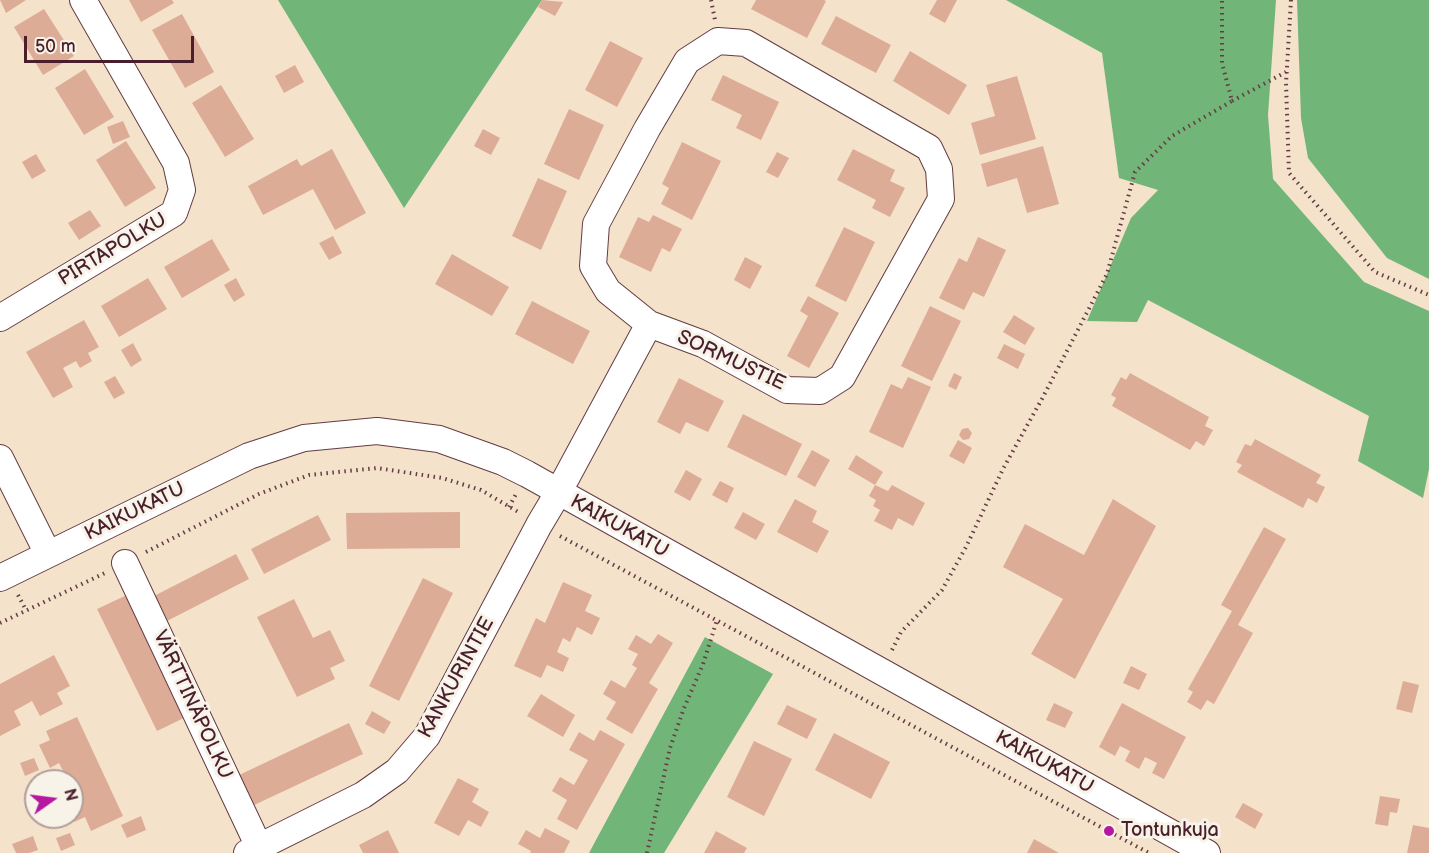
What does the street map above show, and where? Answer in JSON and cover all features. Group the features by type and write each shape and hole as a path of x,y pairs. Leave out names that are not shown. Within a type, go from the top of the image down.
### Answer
{"street":[{"name":"PIRTAPOLKU","path":"0,318 174,213 182,190 176,163 83,0"},
{"name":"SORMUSTIE","path":"718,41 746,43 929,148 939,169 941,199 842,377 820,391 787,390 703,344 649,324 608,291 593,266 596,224 687,61 718,41"},
{"name":"KANKURINTIE","path":"253,850 363,795 397,771 427,736 649,324"},
{"name":"KAIKUKATU","path":"0,578 249,456 304,438 377,431 439,439 503,462 1207,853"},
{"path":"0,458 48,554"},
{"name":"VÄRTTINÄPOLKU","path":"125,563 253,850"}],"path":[{"path":"1222,0 1222,63 1232,101"},
{"path":"1291,0 1287,72 1289,173 1375,272 1429,295"},
{"path":"881,672 901,632 942,590 1107,274 1135,172 1172,136 1287,72"},
{"path":"0,623 125,563 259,494 309,475 377,468 442,478 481,490 539,525 1149,853"},
{"path":"647,853 670,748 703,664 717,620"}],"green space":[{"path":"278,0 542,0 404,208"},
{"path":"1006,0 1276,0 1268,115 1273,179 1364,282 1429,311 1429,469 1423,498 1358,461 1369,416 1148,300 1137,322 1087,321 1131,218 1158,190 1119,178 1102,53"},
{"path":"1297,0 1429,0 1429,279 1387,258 1308,158 1301,118"},
{"path":"705,637 773,674 664,853 589,853"}],"building":[{"path":"0,0 26,0 6,13"},
{"path":"129,0 172,0 174,3 141,22"},
{"path":"542,0 563,2 555,16 538,7"},
{"path":"756,0 826,1 807,38 751,9"},
{"path":"937,0 957,0 945,23 929,14"},
{"path":"44,9 74,56 43,75 14,27"},
{"path":"182,14 214,72 185,88 152,30"},
{"path":"836,16 891,45 876,73 821,44"},
{"path":"610,41 643,58 617,107 585,90"},
{"path":"910,51 967,85 949,115 893,81"},
{"path":"295,65 304,82 284,93 275,76"},
{"path":"85,69 114,117 84,135 55,88"},
{"path":"723,75 779,102 761,140 736,128 742,115 711,100"},
{"path":"1017,76 1036,139 980,155 971,123 995,116 986,85"},
{"path":"221,85 254,139 225,157 192,103"},
{"path":"569,109 604,125 579,180 544,164"},
{"path":"123,121 130,137 113,144 107,127"},
{"path":"483,129 500,138 491,155 474,146"},
{"path":"126,141 156,188 125,207 96,160"},
{"path":"682,142 721,161 692,220 661,204 669,188 662,184"},
{"path":"1043,146 1059,204 1027,213 1017,178 987,187 981,164"},
{"path":"332,149 366,213 335,230 313,189 263,215 248,186 297,159 301,166"},
{"path":"853,149 895,170 890,181 905,188 890,217 872,208 876,200 837,180"},
{"path":"777,152 789,158 778,178 766,172"},
{"path":"36,154 46,171 32,179 22,162"},
{"path":"538,178 567,191 541,250 512,236"},
{"path":"90,210 101,226 79,240 68,223"},
{"path":"653,215 682,229 670,252 662,248 651,272 619,257 638,217 649,222"},
{"path":"844,227 875,242 846,302 815,286"},
{"path":"333,236 342,253 329,260 319,243"},
{"path":"978,237 1006,250 984,297 973,292 964,310 939,298 959,258 967,262"},
{"path":"212,239 230,270 182,298 164,267"},
{"path":"452,254 509,287 492,316 435,284"},
{"path":"745,257 762,266 750,289 734,280"},
{"path":"148,278 167,309 119,337 101,306"},
{"path":"236,278 245,295 234,302 224,285"},
{"path":"808,296 839,313 809,368 787,356 808,316 800,311"},
{"path":"532,301 590,331 573,364 515,334"},
{"path":"930,306 961,321 932,381 901,366"},
{"path":"1014,315 1035,328 1025,345 1003,332"},
{"path":"84,320 99,347 88,353 92,361 80,368 76,361 63,368 73,387 53,398 26,352"},
{"path":"133,343 142,360 131,367 121,350"},
{"path":"1004,344 1025,354 1018,369 997,358"},
{"path":"954,373 962,377 956,390 948,386"},
{"path":"1130,373 1209,417 1205,426 1213,430 1204,446 1196,441 1190,450 1112,406 1116,398 1111,395 1121,377 1126,380"},
{"path":"115,376 125,393 114,399 104,382"},
{"path":"908,377 931,387 903,448 869,432 891,384 902,389"},
{"path":"679,378 724,401 708,432 686,422 680,434 657,422"},
{"path":"743,414 802,444 786,476 727,447"},
{"path":"968,428 972,433 969,439 963,440 959,435 962,429"},
{"path":"1255,439 1321,475 1316,483 1325,487 1317,503 1308,498 1303,508 1237,472 1242,465 1236,462 1245,444 1251,446"},
{"path":"958,440 972,448 964,464 949,456"},
{"path":"812,450 830,460 815,487 797,477"},
{"path":"856,455 883,472 875,485 848,469"},
{"path":"686,470 702,479 690,501 674,492"},
{"path":"720,481 734,488 727,503 712,495"},
{"path":"875,485 888,491 892,485 925,503 913,526 898,518 892,530 874,521 880,510 873,506 876,500 869,496"},
{"path":"795,499 817,511 812,522 829,531 817,553 777,532"},
{"path":"1113,499 1156,526 1075,679 1031,654 1063,599 1003,567 1025,524 1084,555"},
{"path":"460,512 460,548 347,549 346,513"},
{"path":"743,512 765,524 756,540 734,528"},
{"path":"318,515 331,540 264,574 251,549"},
{"path":"1264,527 1286,539 1238,625 1253,633 1214,704 1207,700 1201,710 1187,702 1193,692 1188,689 1232,611 1221,605"},
{"path":"236,554 249,579 167,621 154,596"},
{"path":"423,578 453,593 399,701 369,686"},
{"path":"563,582 592,595 585,611 600,618 592,635 577,627 570,642 563,638 557,652 569,658 563,672 547,665 541,678 514,666 536,618 545,623"},
{"path":"129,594 188,716 157,731 97,609"},
{"path":"294,599 313,638 330,630 345,661 330,668 335,679 297,697 257,617"},
{"path":"658,634 673,643 649,683 658,689 632,734 606,719 616,702 603,694 611,680 625,688 637,668 632,665 638,654 628,649 636,635 651,644"},
{"path":"54,655 70,686 57,693 63,704 40,716 32,701 14,711 21,725 0,736 0,684"},
{"path":"1131,666 1147,674 1139,690 1123,683"},
{"path":"1403,681 1419,685 1412,713 1396,709"},
{"path":"541,694 575,715 563,737 527,716"},
{"path":"1054,703 1073,712 1065,728 1046,720"},
{"path":"1122,703 1186,737 1164,779 1152,773 1157,763 1145,757 1139,769 1125,761 1130,751 1120,746 1115,756 1099,747"},
{"path":"787,705 817,719 807,739 777,724"},
{"path":"372,711 391,722 384,734 365,724"},
{"path":"77,717 123,816 91,831 84,817 84,769 62,769 59,763 50,768 39,745 50,740 46,731"},
{"path":"349,723 363,754 252,806 237,776"},
{"path":"600,730 625,744 577,830 557,819 567,800 552,791 560,777 574,785 588,760 569,750 579,732 594,741"},
{"path":"834,733 890,762 871,799 815,770"},
{"path":"754,741 792,759 764,816 727,797"},
{"path":"34,758 39,769 24,769 24,773 20,763"},
{"path":"458,778 479,789 472,802 489,812 481,827 468,820 459,836 434,823"},
{"path":"1380,796 1400,799 1397,813 1390,812 1388,826 1375,824"},
{"path":"1243,803 1263,814 1255,829 1235,817"},
{"path":"141,816 146,830 127,838 121,825"},
{"path":"1413,825 1429,828 1429,853 1407,853"},
{"path":"545,828 570,841 564,853 530,853 531,851 518,844 526,830 540,838"},
{"path":"388,830 399,853 363,853 359,845"},
{"path":"716,831 747,848 744,853 704,853"},
{"path":"70,833 75,845 61,851 56,838"},
{"path":"33,836 38,850 16,853 12,844"},
{"path":"1034,839 1059,853 1027,853"}],"place":[{"name":"Tontunkuja","path":"1109,831"}]}
